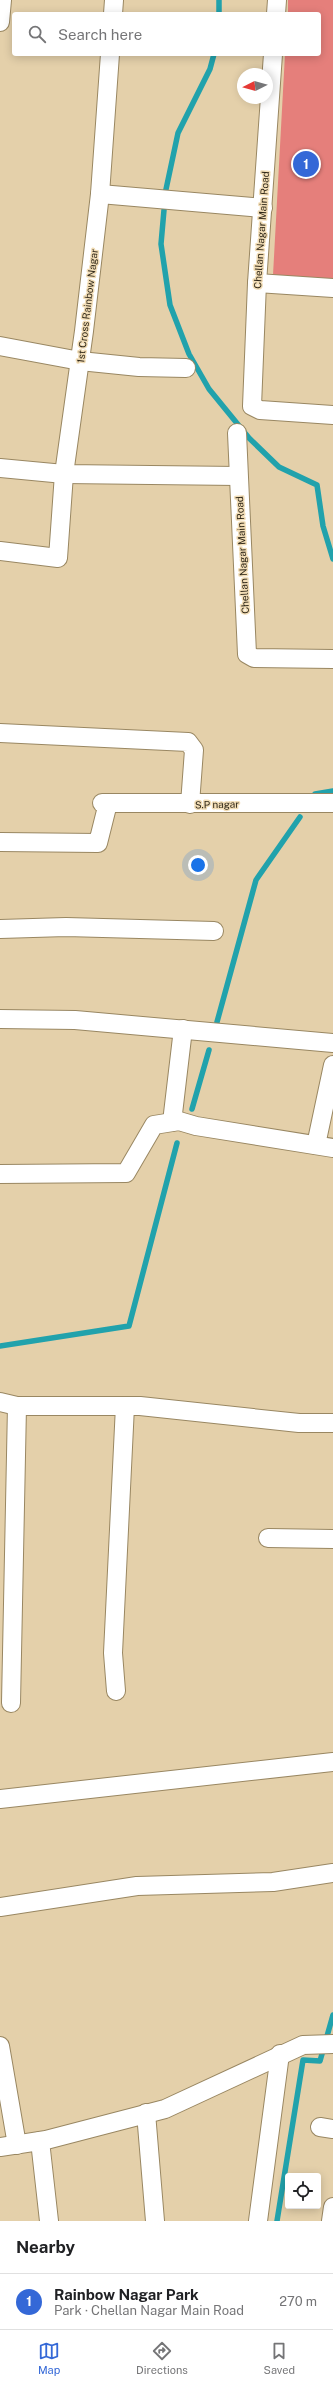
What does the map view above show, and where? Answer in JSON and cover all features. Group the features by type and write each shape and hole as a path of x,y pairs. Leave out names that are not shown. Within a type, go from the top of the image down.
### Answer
{"street":[{"path":"0,22 2,0"},
{"path":"113,12 114,0"},
{"path":"276,12 277,0"},
{"name":"1st Cross Rainbow Nagar","path":"0,551 58,558 64,474 80,361 100,194 110,56"},
{"name":"Chellan Nagar Main Road","path":"273,56 257,283 252,406 260,410 333,415"},
{"path":"100,194 263,208"},
{"path":"257,283 333,288"},
{"path":"0,346 80,361 139,367 186,368"},
{"name":"Chellan Nagar Main Road","path":"237,433 247,654 254,658 333,659"},
{"path":"0,468 64,474 238,476"},
{"path":"0,733 188,742 194,750 190,804"},
{"name":"S.P nagar","path":"0,842 98,843 105,803 333,803"},
{"path":"0,929 66,927 214,931"},
{"path":"0,1019 75,1020 333,1043"},
{"path":"172,1122 183,1029"},
{"path":"0,1174 126,1173 154,1125 172,1122 325,1147 333,1065"},
{"path":"11,1703 9,1404 125,1406 299,1423 333,1423"},
{"path":"116,1691 113,1653 125,1406"},
{"path":"268,1538 333,1539"},
{"path":"0,1799 333,1762"},
{"path":"0,1907 137,1886 273,1882 333,1873"},
{"path":"0,2046 9,2146 40,2141 165,2108 280,2054 303,2045 333,2044"},
{"path":"258,2221 280,2054"},
{"path":"146,2113 155,2221"},
{"path":"40,2141 49,2221"},
{"path":"331,2221 333,2207"}],"shaded area":[{"path":"288,0 333,0 333,279 273,275 285,56 321,56 321,12 288,12"}],"waterway":[{"path":"219,0 219,12"},
{"path":"165,194 178,133 210,69 213,56"},
{"path":"164,210 161,244 170,305 189,354 209,389 249,438 279,467 317,485 323,526 333,559"},
{"path":"315,794 333,791"},
{"path":"217,1022 256,880 300,817"},
{"path":"192,1109 209,1050"},
{"path":"0,1346 129,1326 177,1143"},
{"path":"277,2221 303,2060 320,2061 333,2015"}],"place":[{"name":"Rainbow Nagar Park","path":"306,164"}]}
